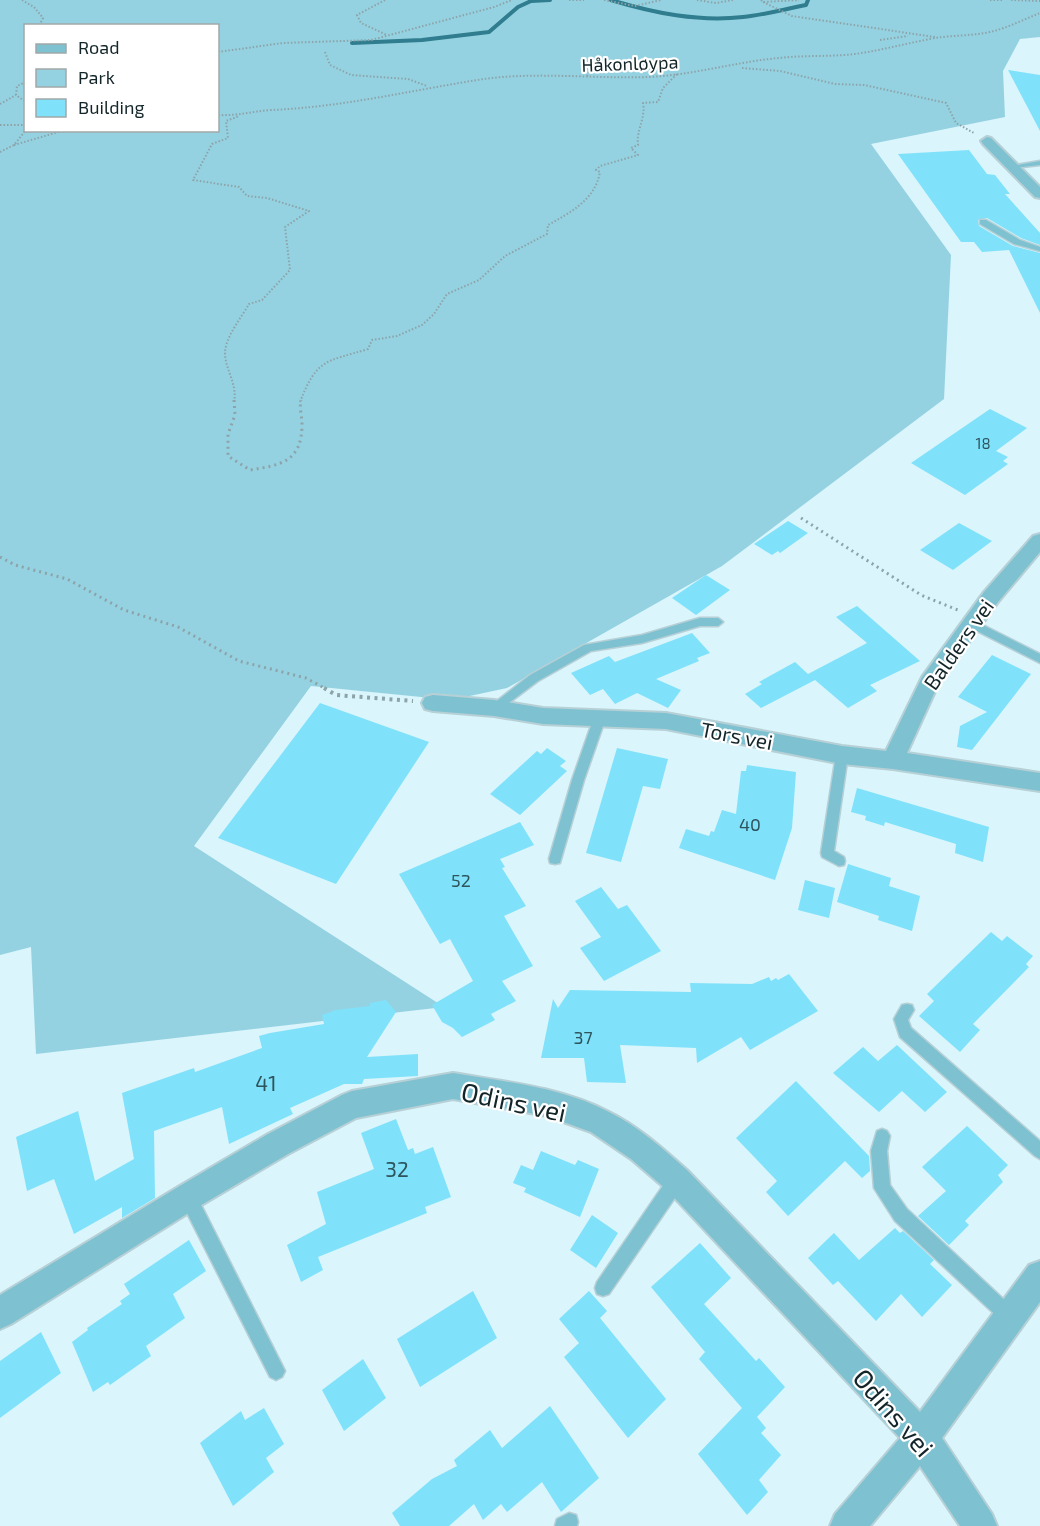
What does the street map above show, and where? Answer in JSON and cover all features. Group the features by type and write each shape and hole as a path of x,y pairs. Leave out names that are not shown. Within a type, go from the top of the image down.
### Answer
{"street":[{"path":"987,141 1040,194"},
{"name":"Balders vei","path":"893,760 929,682 973,621 1040,540"},
{"name":"Tors vei","path":"433,703 494,708 543,716 599,720 634,718 666,720 842,755 893,760 1040,782"},
{"name":"Odins vei","path":"0,1313 188,1197 278,1144 352,1105 453,1086 546,1102 600,1122 641,1149 677,1180 922,1438 980,1526"},
{"path":"847,1526 922,1438 1040,1276"}],"lane":[{"path":"1014,166 1040,163"},
{"path":"983,222 1017,242 1040,249"},
{"path":"973,621 1040,659"},
{"path":"494,708 534,678 588,648 642,639 700,622 718,622"},
{"path":"555,858 599,720"},
{"path":"839,861 827,854 842,755"},
{"path":"907,1010 902,1019 905,1032 1040,1152"},
{"path":"882,1136 879,1152 882,1188 901,1215 1009,1316"},
{"path":"603,1288 677,1180"},
{"path":"188,1197 276,1371"}],"path":[{"path":"22,0 34,7 43,18 40,24"},
{"path":"386,0 357,15 361,23 387,35"},
{"path":"219,52 292,42 354,42 494,7 512,0"},
{"path":"569,0 584,0"},
{"path":"604,0 634,6 661,0"},
{"path":"697,0 716,3 733,0"},
{"path":"762,1 800,0"},
{"path":"990,0 1003,0"},
{"path":"1011,0 1040,1"},
{"path":"762,1 792,16 911,35 945,37"},
{"name":"Håkonløypa","path":"219,115 239,116 271,110 287,111 360,102 428,87 526,76 648,77 735,68 777,58 853,54 945,37 994,31 1040,13"},
{"path":"880,40 911,35"},
{"path":"325,52 330,65 351,75 408,80 428,87"},
{"path":"586,77 598,56"},
{"path":"735,68 780,71 835,84 864,85 946,103 956,123 987,141"},
{"path":"239,116 226,121 228,138 212,144 193,180 239,187 247,196 267,198 309,211 285,227 290,270 262,300 249,304 229,338 225,352 237,392 233,406 235,415 228,434 228,456 250,470 272,468 290,459 300,449 302,416 299,405 308,388 309,377 325,362 368,349 372,340 384,339 424,324 436,312 438,303 449,292 478,281 497,261 522,245 536,241 547,234 548,225 582,204 600,182 600,172 596,170 600,166 638,155 631,148 638,145 637,139 646,113 643,103 658,102 663,88 676,74"},
{"path":"16,95 17,86 24,83"},
{"path":"16,95 24,101"},
{"path":"0,104 16,95"},
{"path":"0,125 24,125"},
{"path":"14,145 24,132"},
{"path":"0,153 14,145 58,132"},
{"path":"801,518 921,595 942,602 973,621"},
{"path":"0,557 15,565 67,579 124,610 178,627 238,661 306,678 336,695 433,703"}],"green space":[{"path":"0,0 1040,0 1040,37 1020,39 1003,71 1005,117 871,144 951,255 944,399 722,566 507,688 451,700 311,686 194,846 444,1007 36,1054 31,947 0,955"}],"building":[{"path":"1008,70 1040,75 1040,131"},
{"path":"969,150 987,174 995,175 1010,194 1005,194 1040,233 1040,245 1021,238 987,218 978,220 979,226 1013,246 1040,253 1040,313 1009,250 982,252 974,242 961,242 898,154"},
{"path":"990,409 1027,428 996,451 1008,457 1003,461 1008,464 965,495 911,463"},
{"path":"788,521 808,533 780,553 778,551 772,555 754,544"},
{"path":"959,523 992,541 953,570 920,550"},
{"path":"706,575 730,590 696,615 672,598"},
{"path":"857,606 920,661 870,685 877,691 848,708 815,680 761,708 745,694 762,684 759,682 795,662 808,674 867,643 836,617"},
{"path":"692,633 710,653 697,658 699,661 656,679 681,690 668,708 637,693 615,704 603,689 590,695 571,673 609,656 615,662"},
{"path":"992,655 1031,674 972,750 957,747 960,726 987,712 958,697"},
{"path":"320,703 429,742 336,884 218,838"},
{"path":"547,748 566,761 560,766 567,771 520,815 490,794 537,751 541,754"},
{"path":"617,748 668,759 660,789 643,786 621,862 586,853"},
{"path":"747,765 796,772 792,828 775,880 679,848 686,829 709,836 711,831 714,832 722,810 736,814 741,771 746,771"},
{"path":"857,788 989,827 983,862 955,853 956,844 885,822 884,826 865,820 866,816 851,812"},
{"path":"520,822 534,845 500,859 505,867 502,868 526,906 504,916 533,966 502,981 516,1001 491,1014 495,1020 462,1037 442,1022 432,1005 473,981 450,939 440,944 399,874"},
{"path":"848,864 891,878 889,886 920,896 912,931 878,920 879,916 837,902"},
{"path":"805,880 835,888 829,918 798,910"},
{"path":"601,887 618,909 627,905 661,951 604,981 580,948 601,937 575,901"},
{"path":"991,932 1002,941 1007,936 1033,956 1026,964 1029,967 973,1024 980,1030 960,1052 919,1016 934,1001 927,994"},
{"path":"789,974 818,1011 750,1050 741,1037 697,1063 696,1048 620,1045 626,1083 587,1082 584,1058 541,1058 553,999 558,1008 570,990 691,992 690,983 752,984 769,977 771,981 776,978 778,980"},
{"path":"386,1000 396,1012 367,1057 418,1054 418,1076 364,1079 362,1084 344,1084 290,1108 293,1114 229,1144 222,1107 154,1131 155,1198 122,1218 122,1207 74,1234 54,1179 27,1191 16,1137 78,1111 95,1181 134,1159 122,1093 194,1068 195,1072 262,1048 259,1036 324,1024 322,1015 336,1010 370,1006 370,1003"},
{"path":"897,1045 947,1092 925,1112 902,1091 879,1112 833,1073 863,1047 878,1061"},
{"path":"796,1081 869,1156 870,1171 862,1178 845,1161 788,1216 766,1192 777,1181 736,1138"},
{"path":"396,1119 408,1150 413,1148 415,1154 433,1147 451,1197 425,1207 427,1213 318,1257 323,1270 301,1282 287,1245 326,1224 317,1192 374,1169 361,1133"},
{"path":"967,1126 1008,1165 998,1175 1003,1182 965,1221 969,1225 949,1245 918,1216 946,1191 922,1167"},
{"path":"541,1151 575,1165 578,1160 599,1169 580,1217 524,1192 526,1188 513,1183 521,1165 533,1170"},
{"path":"592,1215 618,1233 596,1268 570,1250"},
{"path":"895,1228 900,1233 903,1231 934,1260 930,1264 952,1285 922,1317 901,1294 876,1321 838,1281 833,1285 808,1258 834,1233 859,1260"},
{"path":"189,1240 206,1271 173,1294 185,1318 146,1346 151,1356 110,1385 108,1382 93,1392 72,1342 88,1330 87,1328 122,1304 120,1301 130,1294 124,1284"},
{"path":"700,1243 731,1278 704,1304 756,1361 759,1358 785,1387 757,1417 766,1428 761,1433 781,1455 759,1480 768,1492 747,1515 698,1454 742,1408 699,1359 705,1352 651,1287"},
{"path":"473,1291 497,1338 420,1387 397,1339"},
{"path":"589,1291 607,1311 600,1318 666,1399 628,1438 564,1357 579,1343 559,1319"},
{"path":"41,1332 61,1373 0,1418 0,1361"},
{"path":"363,1359 386,1398 344,1431 322,1390"},
{"path":"550,1406 599,1478 561,1512 542,1482 507,1512 501,1504 483,1520 474,1504 449,1526 400,1526 392,1513 432,1479 457,1466 454,1460 490,1430 502,1448"},
{"path":"264,1408 284,1444 266,1458 274,1472 233,1506 200,1443 241,1411 245,1420"}],"waterway":[{"path":"352,43 422,40 489,32 518,7 531,1 550,0"},
{"path":"611,0 643,9 709,18 759,15 806,5 808,0"}]}
